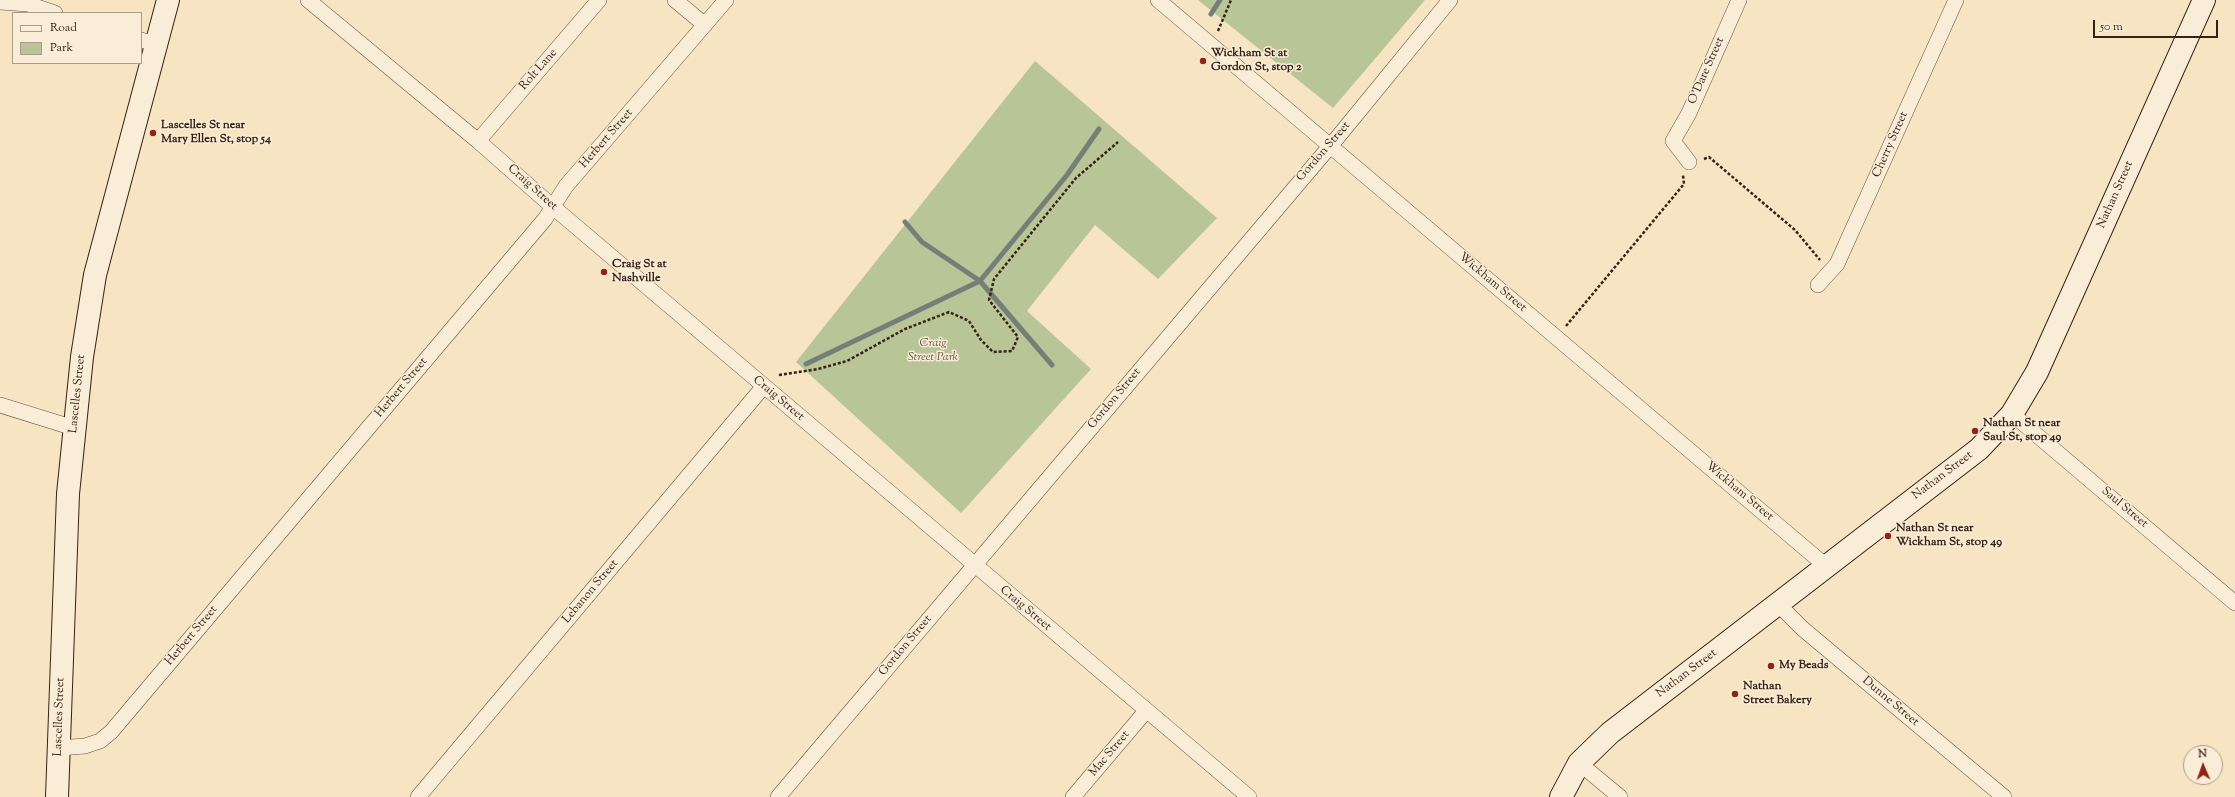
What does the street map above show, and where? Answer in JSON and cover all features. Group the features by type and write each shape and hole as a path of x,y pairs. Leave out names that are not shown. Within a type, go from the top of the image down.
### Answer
{"street":[{"name":"Lascelles Street","path":"57,797 68,494 82,357 96,275 148,42 168,0"},
{"name":"Craig Street","path":"308,0 478,141 553,207 974,566 1249,797"},
{"name":"Rolt Lane","path":"478,141 600,0"},
{"path":"675,0 705,25"},
{"name":"Herbert Street","path":"59,748 85,746 100,741 111,732 540,225 566,186 726,0"},
{"name":"Wickham Street","path":"1158,0 1826,566"},
{"name":"Gordon Street","path":"778,797 1329,146 1450,0"},
{"name":"O'Dare Street","path":"1689,162 1673,141 1688,113 1739,0"},
{"name":"Cherry Street","path":"1818,285 1837,264 1956,0"},
{"name":"Nathan Street","path":"1561,797 1580,764 1594,747 1610,733 1979,449 2012,414 2037,372 2204,0"},
{"path":"0,2 28,4 52,12"},
{"name":"Lebanon Street","path":"418,797 764,386"},
{"path":"0,405 74,428"},
{"name":"Saul Street","path":"2012,414 2235,603"},
{"name":"Dunne Street","path":"1778,604 1803,629 2004,797"},
{"name":"Mac Street","path":"1073,797 1146,711"},
{"path":"1580,764 1620,797"}],"path":[{"path":"1211,45 1231,0"},
{"path":"779,375 818,369 847,361 905,329 949,312 969,321 981,340 993,352 1012,351 1018,337 989,300 994,279 1076,178 1118,142"},
{"path":"1557,338 1684,184 1682,169 1689,162 1709,157 1795,230 1831,272"}],"green space":[{"path":"1198,0 1425,0 1333,108"},
{"name":"Craig Street Park","path":"1035,61 1217,218 1158,279 1095,225 1027,311 1091,369 961,513 796,362"}],"waterway":[{"path":"1211,14 1220,0"},
{"path":"806,364 980,281 1067,175 1099,129"},
{"path":"905,222 922,242 980,281 1052,365"}],"place":[{"name":"Wickham St at Gordon St, stop 2","path":"1203,61"},
{"name":"Lascelles St near Mary Ellen St, stop 54","path":"153,133"},
{"name":"Craig St at Nashville","path":"604,272"},
{"name":"Nathan St near Saul St, stop 49","path":"1975,431"},
{"name":"Nathan St near Wickham St, stop 49","path":"1888,536"},
{"name":"My Beads","path":"1771,666"},
{"name":"Nathan Street Bakery","path":"1735,694"}]}
